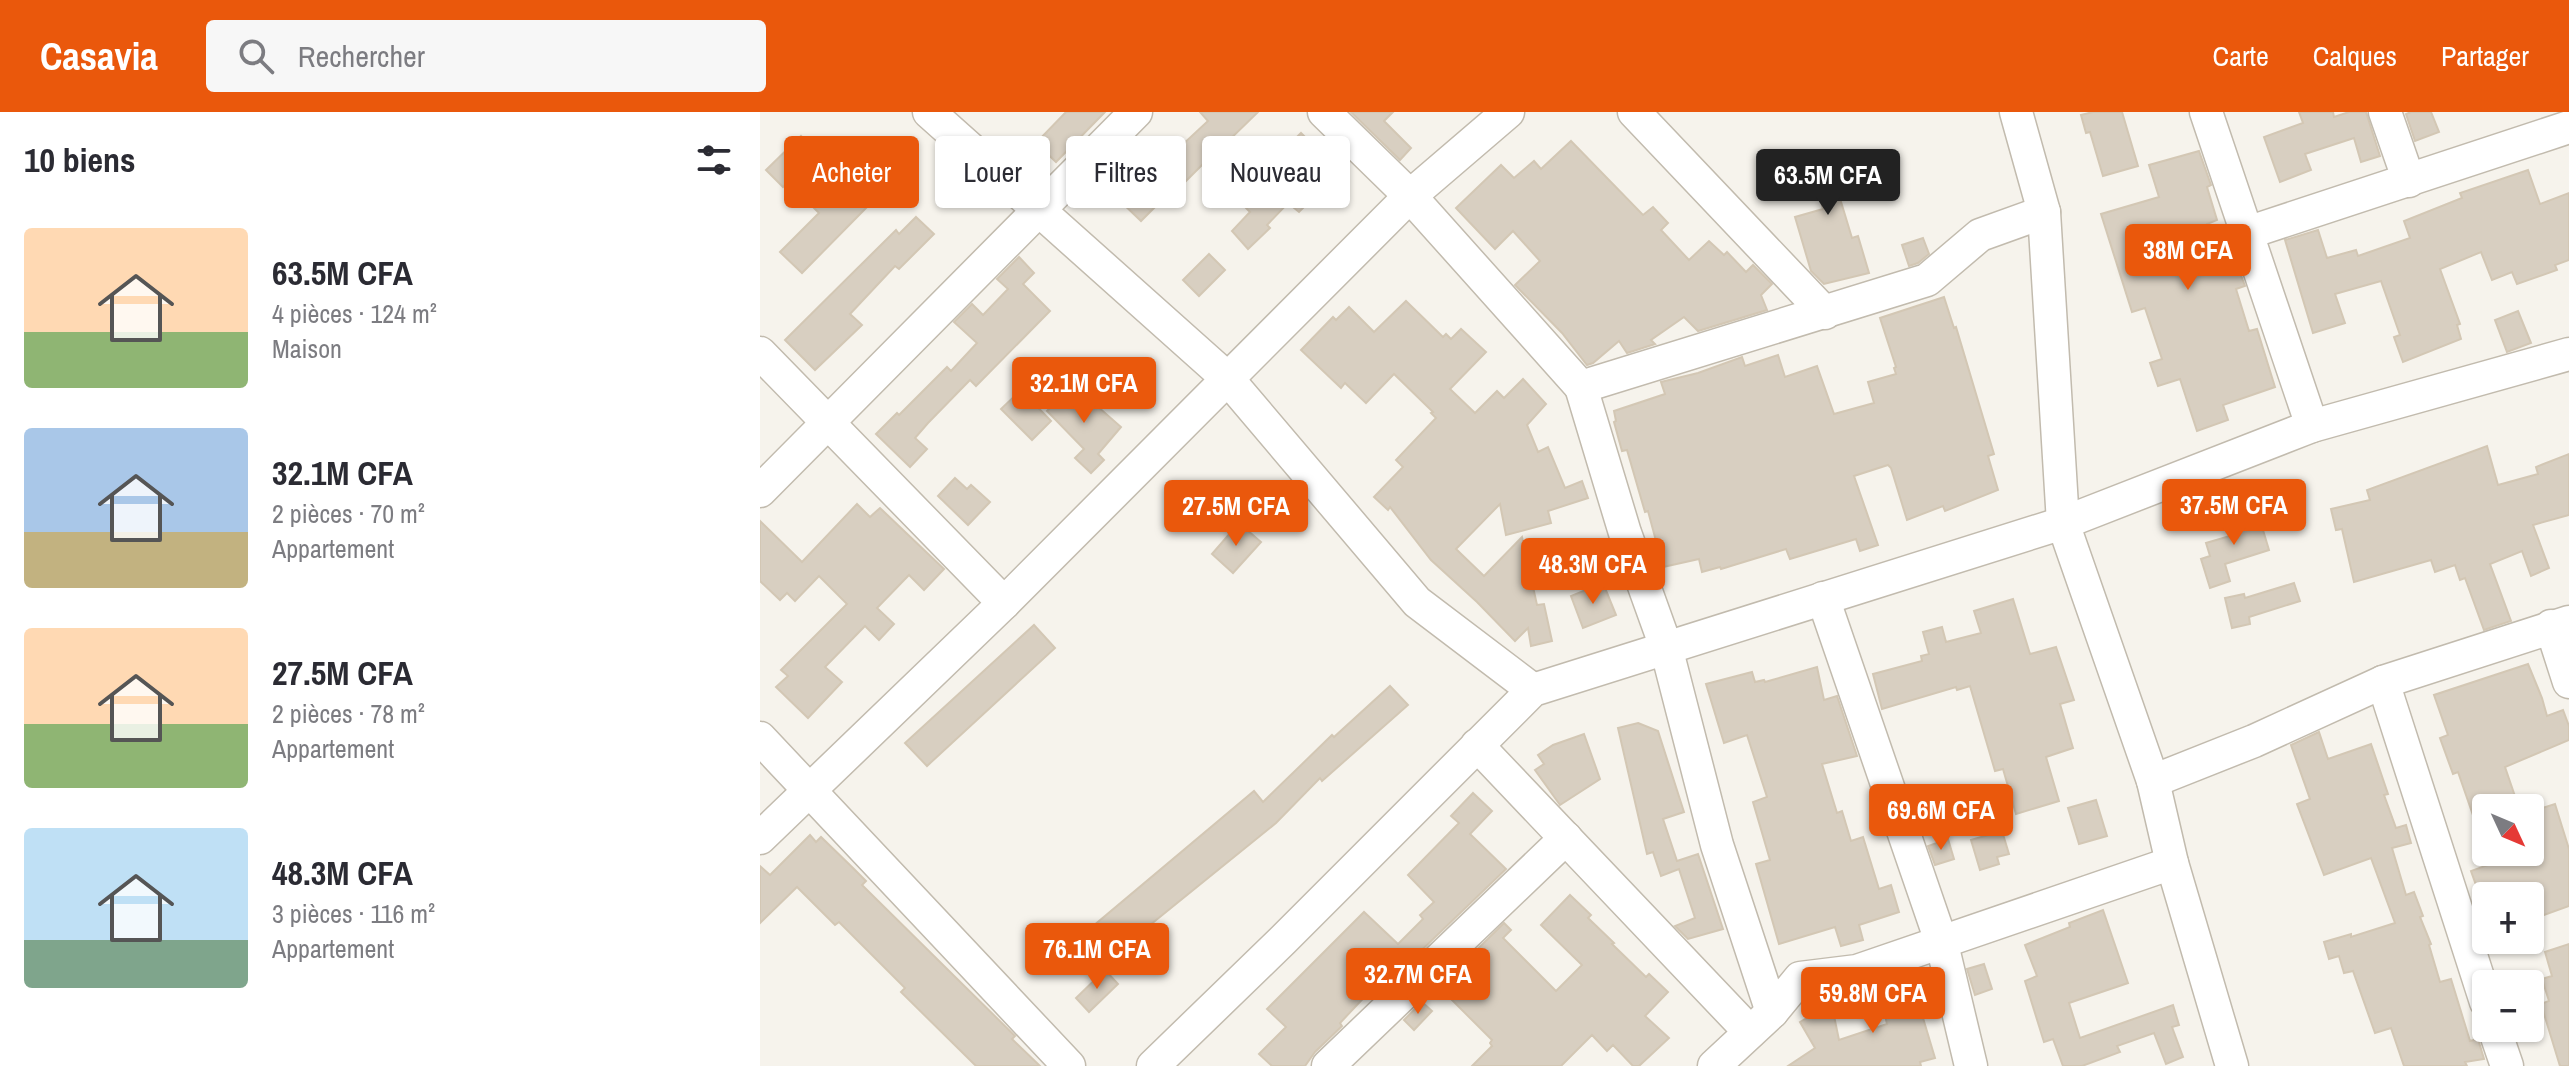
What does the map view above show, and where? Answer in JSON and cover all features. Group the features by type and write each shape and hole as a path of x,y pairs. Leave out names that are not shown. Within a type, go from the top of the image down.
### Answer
{"street":[{"path":"929,112 1227,378 1417,602 1533,690"},
{"path":"760,491 1136,112"},
{"path":"1324,112 1410,196 1581,387 1625,533 1666,647 1761,1022"},
{"path":"760,838 1004,603 1410,196 1508,112"},
{"path":"1634,112 1825,313"},
{"path":"2016,112 2044,212 2063,523 2153,781 2172,863 2232,1066"},
{"path":"2206,112 2312,426"},
{"path":"2385,112 2409,181"},
{"path":"2247,233 2569,127"},
{"path":"1581,387 1927,280 1980,235 2044,212"},
{"path":"760,353 1004,603"},
{"path":"1153,1066 1533,690 2063,523 2312,426 2569,354"},
{"path":"1823,598 1942,944 1971,1066"},
{"path":"2153,781 2254,741 2383,682 2560,624 2569,682"},
{"path":"2383,682 2476,970"},
{"path":"760,738 1069,1066"},
{"path":"1477,745 1566,838 1761,1022"},
{"path":"1328,1066 1566,838"},
{"path":"1714,1066 1761,1022 1800,978 1857,971 2172,863"},
{"path":"2499,1042 2507,1066"}],"building":[{"path":"1066,112 1105,112 1081,136 1066,136 1066,152 1056,162 1050,156 1050,136 1043,136"},
{"path":"1200,112 1258,112 1233,136 1202,136 1202,165 1186,181 1186,141 1208,121"},
{"path":"1351,112 1393,112 1384,121 1411,148 1400,160"},
{"path":"2122,112 2138,166 2103,176 2090,132 2086,133 2081,115"},
{"path":"2299,112 2333,112 2334,117 2349,112 2366,112 2380,156 2361,162 2354,138 2305,154 2311,170 2280,182 2264,137 2303,123"},
{"path":"2431,112 2439,132 2415,141 2406,114"},
{"path":"1571,141 1643,215 1653,207 1668,223 1661,230 1689,260 1709,241 1724,255 1727,252 1746,272 1753,265 1772,284 1761,295 1767,310 1698,331 1684,317 1651,340 1655,344 1627,353 1619,341 1587,365 1562,333 1515,285 1540,261 1513,231 1495,249 1456,208 1501,165 1514,178 1534,161 1541,169"},
{"path":"1872,151 1878,170 1835,182 1852,238 1858,236 1869,273 1824,284 1811,271 1795,217 1823,209 1817,188 1792,195 1787,179 1782,183 1766,168 1781,154 1793,166 1793,173 1788,178"},
{"path":"2199,151 2211,185 2207,187 2217,220 2207,224 2222,270 2237,265 2245,286 2236,289 2249,331 2257,329 2275,387 2223,405 2228,420 2197,431 2180,379 2158,386 2150,363 2162,359 2145,308 2132,312 2101,214 2159,197 2149,165"},
{"path":"784,153 783,187 766,170"},
{"path":"2528,170 2540,204 2569,193 2569,260 2555,265 2557,270 2517,284 2512,272 2492,280 2481,252 2440,269 2460,324 2457,325 2461,339 2403,362 2394,337 2400,335 2381,281 2335,294 2345,323 2313,333 2285,240 2318,230 2327,258 2356,250 2358,256 2410,238 2404,221 2462,198 2460,193"},
{"path":"814,208 866,208 802,273 780,252 819,213"},
{"path":"1127,208 1154,208 1141,221"},
{"path":"1246,208 1283,208 1267,225 1270,228 1248,249 1232,231 1250,212"},
{"path":"916,217 934,234 899,269 895,266 850,314 862,325 815,370 785,340 896,230 899,234"},
{"path":"1923,238 1929,254 1909,266 1902,245"},
{"path":"1209,254 1225,270 1199,296 1183,280"},
{"path":"1019,257 1034,273 1023,284 1050,311 976,386 970,380 928,423 915,438 927,449 910,467 876,434 947,367 951,371 977,343 954,322 972,304 983,315 1008,289 997,279"},
{"path":"1944,297 1994,454 1988,456 1998,490 1945,511 1943,506 1907,520 1888,465 1854,476 1878,545 1860,551 1856,539 1790,559 1786,549 1702,572 1699,559 1663,567 1627,450 1622,451 1614,411 1665,394 1661,382 1742,357 1745,366 1778,355 1785,377 1817,366 1834,414 1874,403 1868,382 1896,374 1880,318"},
{"path":"1406,301 1443,337 1446,334 1451,339 1461,329 1486,352 1450,389 1475,413 1497,391 1504,398 1523,379 1546,404 1527,425 1538,452 1548,447 1565,488 1582,481 1588,498 1548,511 1551,523 1506,535 1500,504 1456,549 1484,576 1522,537 1537,605 1544,604 1552,641 1531,646 1528,628 1515,641 1431,560 1390,507 1388,510 1374,497 1403,467 1396,460 1436,418 1433,412 1394,374 1366,403 1345,383 1341,388 1301,350 1333,317 1336,320 1349,307 1374,332"},
{"path":"2518,311 2531,343 2507,352 2495,320"},
{"path":"1072,384 1121,427 1098,454 1104,460 1091,473 1075,458 1084,449 1047,411"},
{"path":"1021,390 1051,421 1032,440 1001,409"},
{"path":"2487,446 2498,485 2538,474 2536,467 2569,454 2569,515 2533,525 2549,568 2531,576 2522,551 2490,564 2511,621 2484,630 2465,578 2460,580 2455,565 2435,572 2431,560 2354,582 2342,529 2336,530 2331,509 2370,500 2367,490"},
{"path":"955,478 967,489 971,485 990,502 968,525 938,496"},
{"path":"857,504 870,517 880,508 944,569 924,590 909,575 877,608 894,624 879,640 865,626 825,667 842,682 808,718 776,687 788,676 781,670 847,604 819,576 795,601 787,593 780,600 760,581 760,521 802,562"},
{"path":"2257,510 2269,550 2225,564 2230,581 2210,588 2201,559 2210,556 2206,543 2230,536 2225,520"},
{"path":"1239,523 1261,542 1233,573 1212,554"},
{"path":"1609,543 1616,563 1601,568 1594,549"},
{"path":"1603,583 1616,615 1583,628 1571,596"},
{"path":"2294,583 2300,601 2249,617 2250,624 2232,628 2225,598 2244,594 2245,598"},
{"path":"2013,599 2030,654 2056,647 2074,700 2060,704 2073,748 2046,757 2059,801 2016,814 2003,769 1995,771 1970,686 1957,690 1956,687 1882,709 1873,674 1922,661 1921,656 1929,654 1923,632 1942,627 1946,642 1981,633 1974,611"},
{"path":"1034,625 1055,648 927,766 905,743"},
{"path":"2528,664 2547,716 2563,710 2569,726 2569,740 2505,767 2514,794 2472,794 2472,812 2458,772 2453,774 2440,738 2448,735 2434,695"},
{"path":"1817,667 1824,700 1837,696 1857,756 1822,764 1837,813 1842,811 1851,841 1863,837 1879,889 1891,885 1899,912 1859,925 1863,940 1841,946 1835,927 1779,944 1756,864 1770,860 1753,802 1767,797 1747,735 1724,743 1706,684 1752,672 1755,682 1765,682"},
{"path":"1390,686 1408,705 1322,781 1320,778 1276,823 1114,954 1092,927 1254,791 1263,802 1332,735 1334,737"},
{"path":"1638,723 1658,731 1684,812 1663,819 1677,861 1698,854 1723,929 1688,939 1675,926 1695,918 1679,869 1661,876 1653,852 1647,854 1618,728"},
{"path":"2319,732 2328,759 2371,744 2396,828 2406,825 2411,843 2392,848 2406,895 2414,892 2440,982 2451,979 2470,1041 2479,1042 2484,1059 2465,1062 2467,1066 2404,1066 2391,1028 2375,1033 2353,971 2344,973 2339,956 2329,959 2324,942 2395,923 2371,858 2324,875 2297,804 2310,799 2291,745"},
{"path":"1584,734 1600,779 1560,805 1535,770 1544,764 1538,755 1553,745"},
{"path":"1473,793 1492,811 1470,834 1506,869 1377,993 1372,989 1305,1066 1272,1066 1259,1054 1286,1027 1267,1009 1364,912 1398,944 1423,919 1420,915 1434,902 1408,875 1459,823 1451,816"},
{"path":"2096,800 2107,836 2079,844 2068,808"},
{"path":"2555,804 2569,849 2569,906 2544,915 2544,882 2475,882 2471,871 2485,866 2544,866 2544,808"},
{"path":"2002,831 2009,854 1997,857 1999,864 1980,870 1971,840"},
{"path":"810,835 816,842 821,837 866,881 862,885 1015,1036 1012,1039 1040,1066 976,1066 901,992 905,988 839,922 835,925 797,887 760,923 760,866 770,875"},
{"path":"1948,839 1954,859 1935,865 1928,846"},
{"path":"1570,895 1591,915 1588,918 1612,944 1646,977 1649,974 1668,992 1645,1016 1669,1038 1639,1066 1633,1066 1613,1045 1607,1051 1592,1035 1561,1066 1472,1066 1492,1046 1492,1040 1439,987 1504,923 1511,930 1503,938 1556,991 1582,965 1541,925"},
{"path":"2103,910 2128,983 2069,1003 2080,1038 2173,1005 2179,1025 2172,1027 2183,1057 2166,1064 2154,1033 2117,1046 2120,1052 2082,1066 2063,1066 2053,1039 2044,1042 2025,981 2037,976 2025,945"},
{"path":"2569,944 2569,1066 2560,1066 2544,1014 2544,1003 2549,1001 2544,978 2552,976 2545,952"},
{"path":"1984,964 1992,989 1975,995 1967,969"},
{"path":"1105,970 1118,984 1089,1012 1076,998"},
{"path":"1895,978 1897,983 1911,978 1935,1058 1920,1062 1921,1066 1788,1066 1815,1048 1800,1022 1812,1015 1833,1011 1839,1040 1887,1024 1878,984"},
{"path":"1422,1002 1432,1011 1414,1030 1404,1020"}]}
